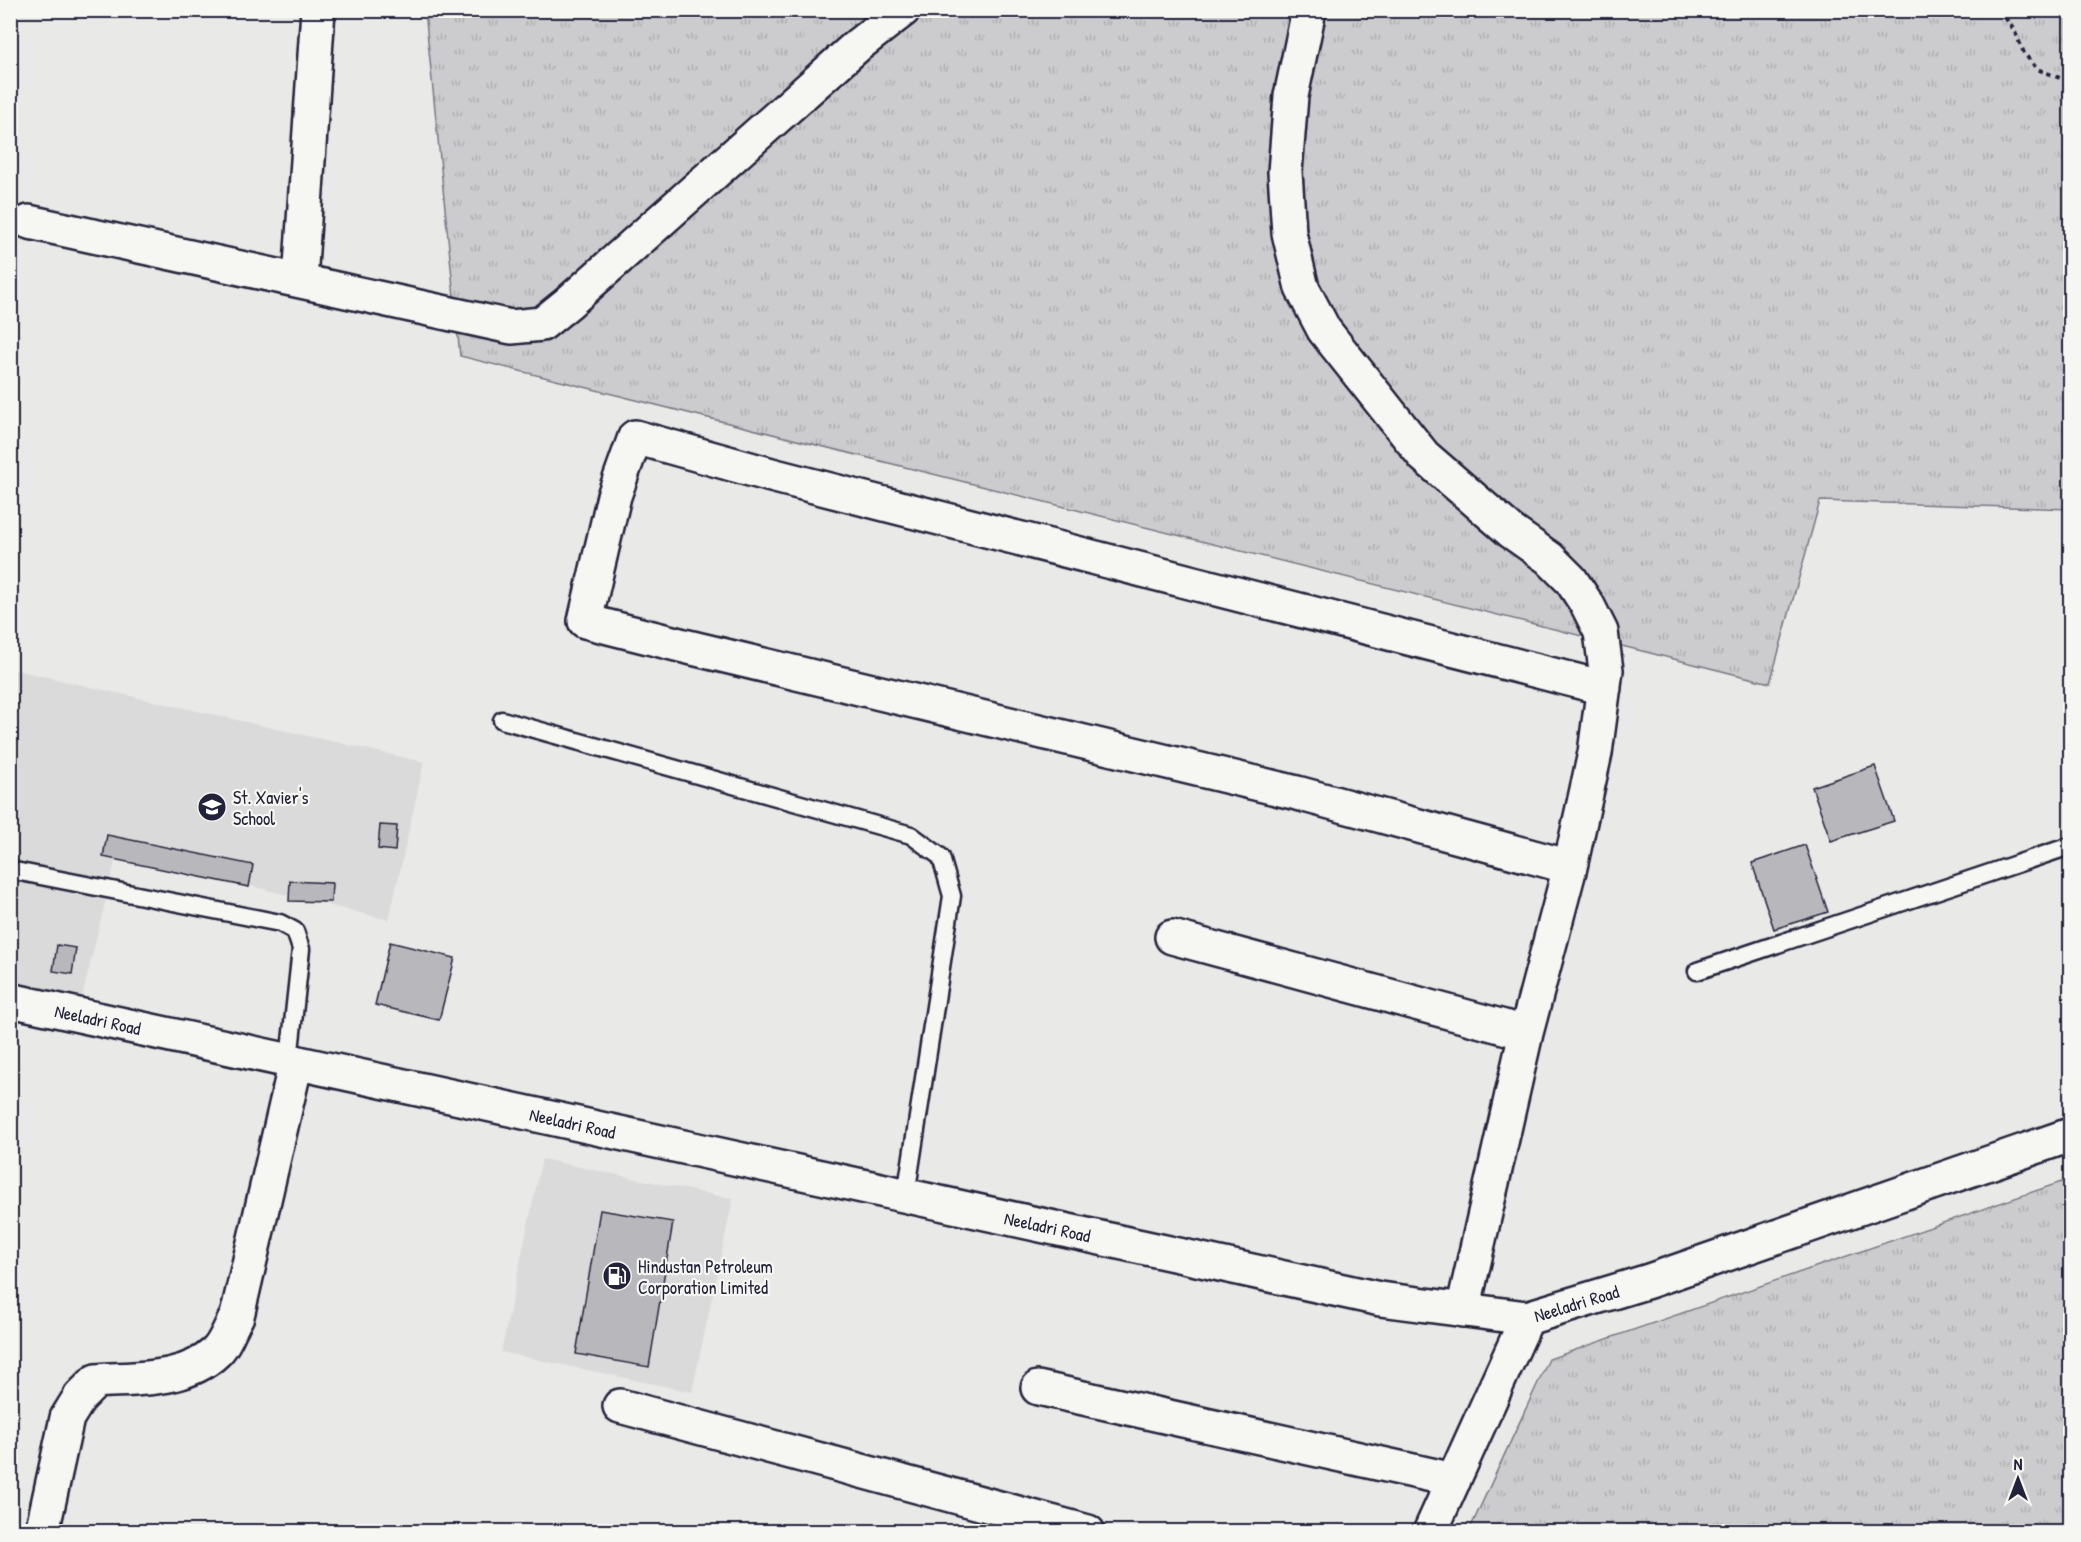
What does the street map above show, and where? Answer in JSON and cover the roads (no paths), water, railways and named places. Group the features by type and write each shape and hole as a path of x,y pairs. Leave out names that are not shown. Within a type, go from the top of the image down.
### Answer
{"street":[{"path":"300,281 318,10"},
{"path":"29,222 510,327 542,324 858,45 903,10"},
{"path":"1309,10 1291,96 1285,172 1289,233 1302,288 1324,330 1424,456 1512,532 1549,558 1571,580 1601,632 1606,670 1596,753 1570,867 1526,1033 1463,1310"},
{"path":"1570,867 1297,793 585,621 614,496 635,437 775,476 1604,688"},
{"path":"1173,937 1526,1033"},
{"name":"Neeladri Road","path":"10,1000 1380,1299 1527,1318 1649,1281 2070,1135"},
{"path":"42,1532 67,1418 80,1397 96,1381 171,1375 195,1366 217,1352 237,1316 293,1061"},
{"path":"1430,1532 1527,1318"},
{"path":"1038,1388 1454,1480"},
{"path":"620,1406 1088,1532"}],"lane":[{"path":"502,720 911,835 941,857 952,896 906,1195"},
{"path":"1697,971 2070,846"},
{"path":"10,870 280,923 295,931 300,949 293,1061"}],"place":[{"name":"St. Xavier's School","path":"212,807"},
{"name":"Hindustan Petroleum Corporation Limited","path":"617,1276"}]}
